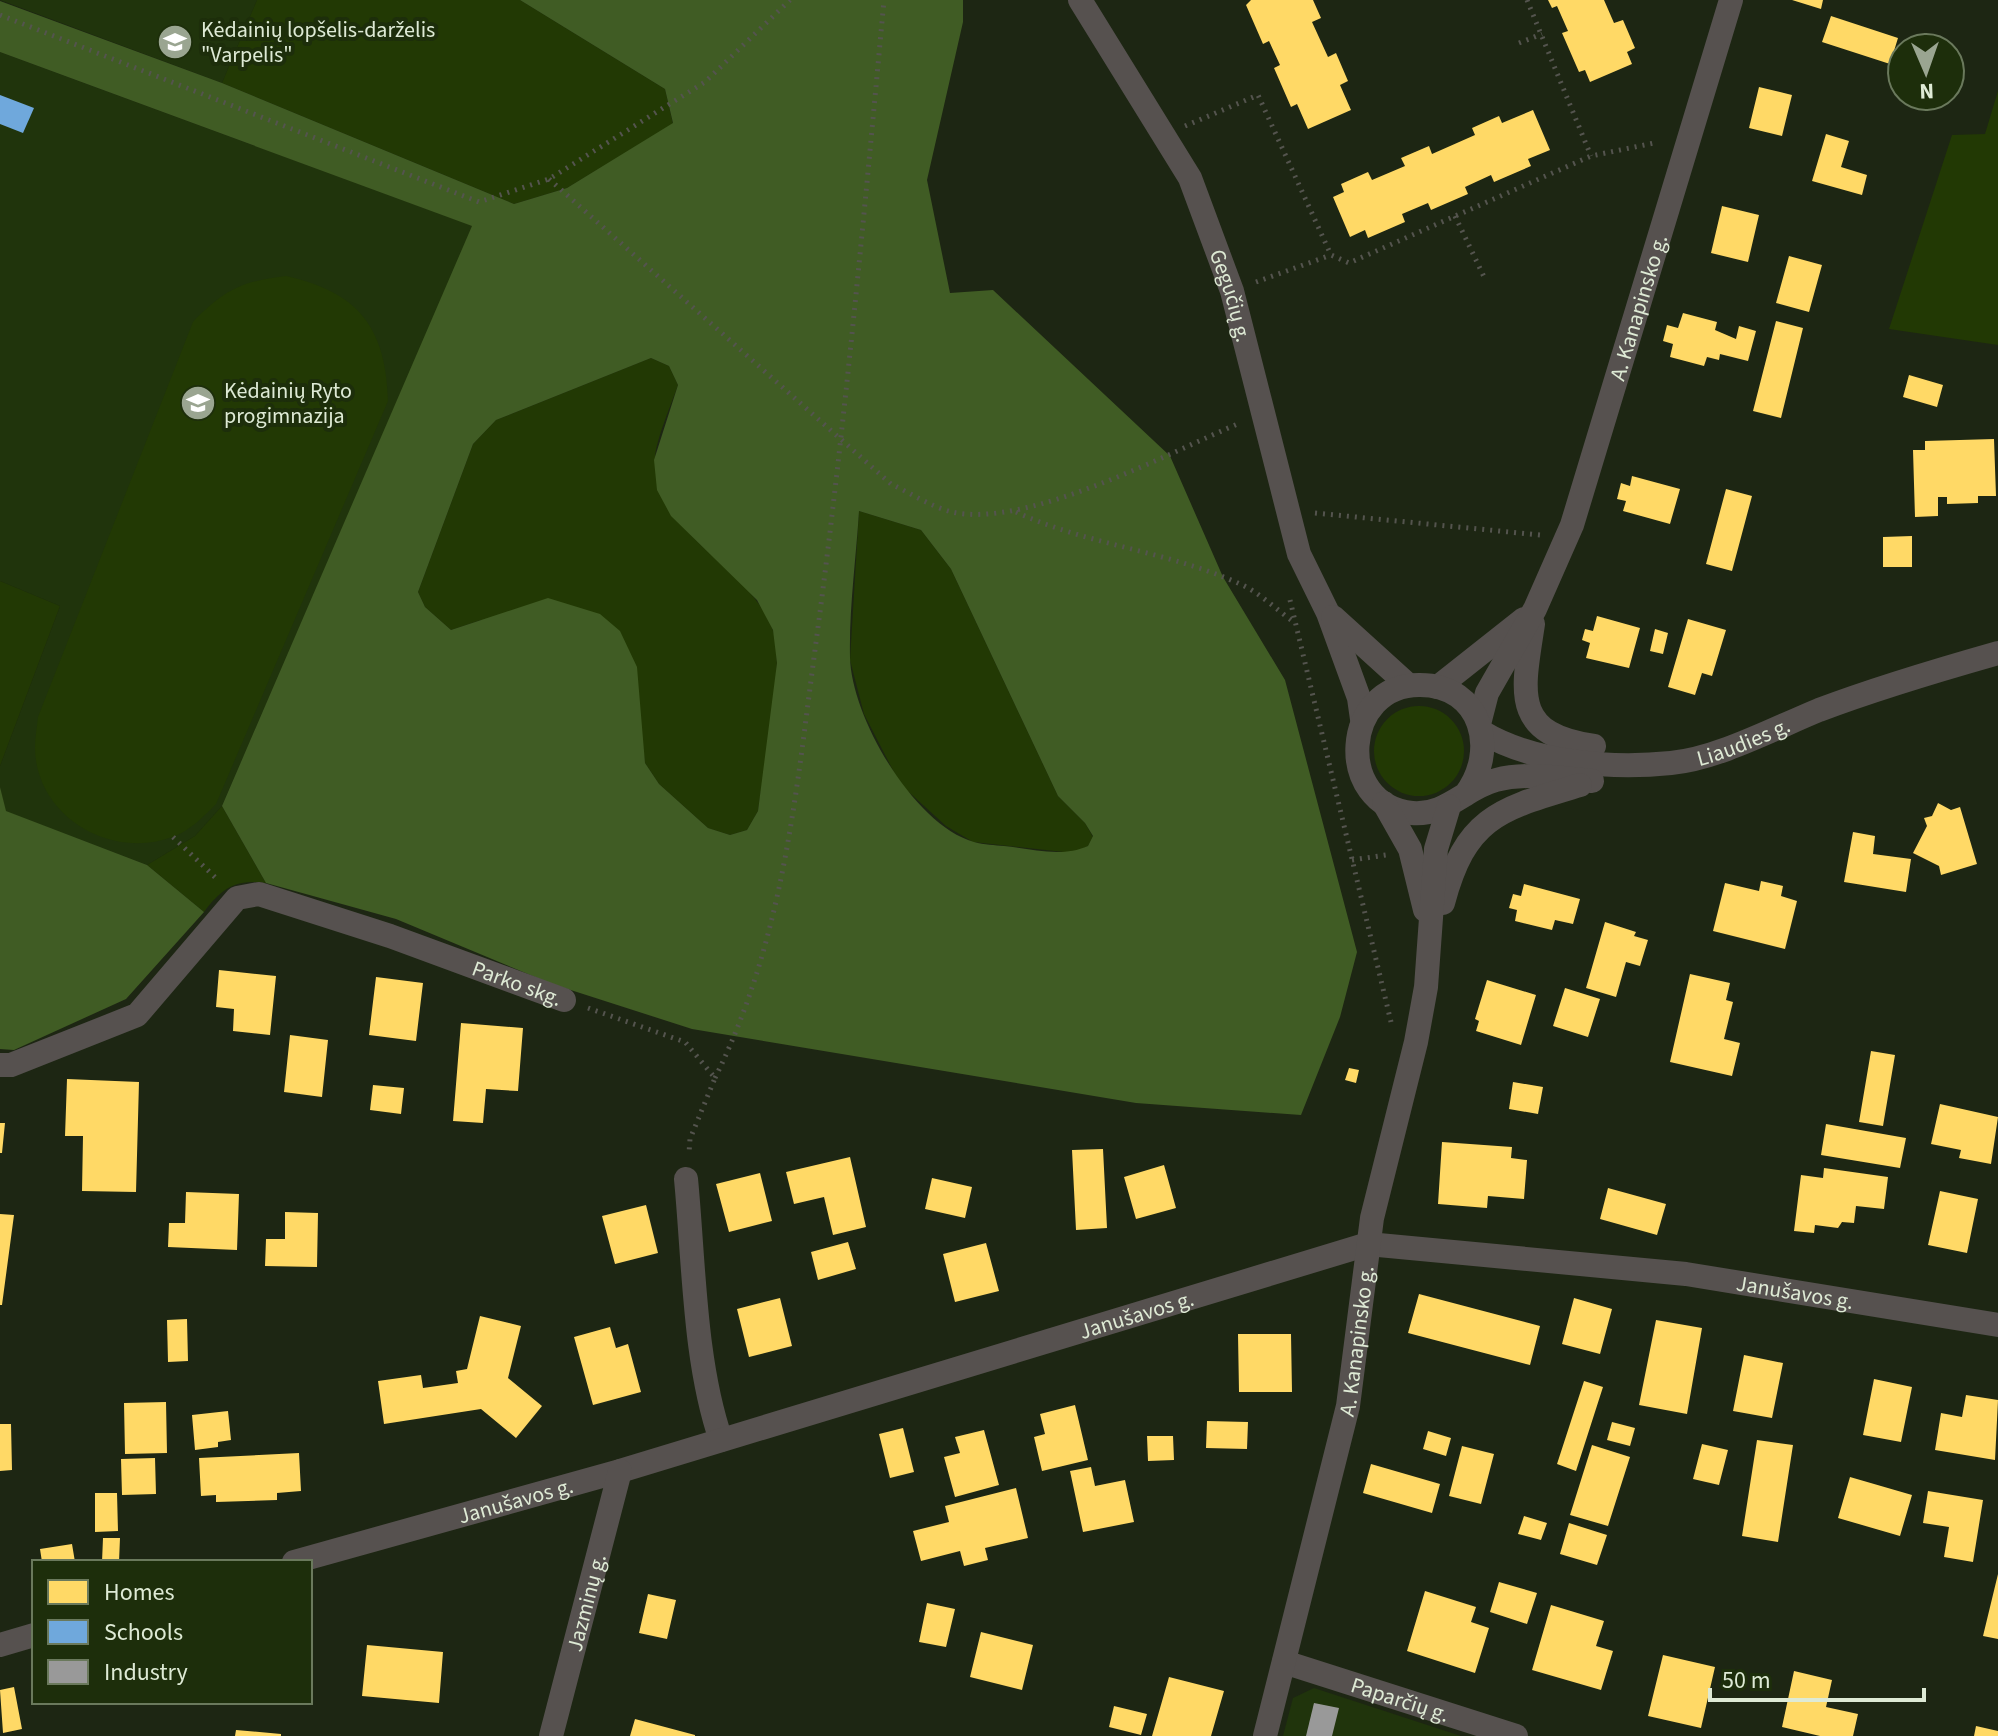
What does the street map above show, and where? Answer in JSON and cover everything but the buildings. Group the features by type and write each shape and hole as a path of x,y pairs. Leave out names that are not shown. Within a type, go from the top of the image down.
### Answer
{"street":[{"name":"Gegučių g.","path":"1080,0 1190,178 1232,291 1299,554 1328,613 1359,698 1362,719"},
{"name":"A. Kanapinsko g.","path":"1535,609 1564,544 1731,0"},
{"path":"1438,687 1535,609"},
{"path":"1432,944 1436,849 1457,800 1482,766 1480,728 1487,693 1535,609"},
{"path":"1535,609 1525,676 1525,704 1535,723 1554,737 1571,743 1627,750 1672,763"},
{"path":"1328,613 1408,685"},
{"name":"Liaudies g.","path":"1480,728 1503,744 1557,756 1605,763 1672,763 1701,757 1838,703 1998,653"},
{"path":"1432,944 1410,849 1384,803 1364,781 1356,761 1356,740 1362,719 1374,704 1390,692 1408,685 1438,687 1455,695 1480,728"},
{"path":"1432,944 1449,881 1468,838 1522,803 1592,781 1672,763"},
{"path":"1384,803 1412,813 1457,800 1492,781 1520,775 1592,781"},
{"name":"Parko skg.","path":"237,898 259,894 390,936 564,1000"},
{"path":"0,1065 11,1065 137,1015 237,898"},
{"name":"A. Kanapinsko g.","path":"1265,1736 1348,1406 1368,1244 1416,1042 1432,944"},
{"path":"686,1179 700,1331 714,1420 721,1440"},
{"name":"Janušavos g.","path":"301,1560 620,1471 1368,1244 1686,1274 1998,1325"},
{"name":"Jazminų g.","path":"551,1736 620,1471"},
{"path":"0,1645 32,1636"},
{"name":"Paparčių g.","path":"1284,1662 1516,1736"}],"path":[{"path":"0,15 479,202 549,179 705,82 790,0"},
{"path":"686,1179 690,1139 734,1041 766,947 785,871 843,441 884,0"},
{"path":"1527,0 1591,156"},
{"path":"1519,43 1542,34"},
{"path":"1164,135 1258,95 1331,255 1349,263 1591,156 1654,143"},
{"path":"549,179 891,484 953,512 1016,512 1070,494 1247,420"},
{"path":"1455,216 1486,281"},
{"path":"1232,291 1331,255"},
{"path":"1016,512 1059,532 1156,556 1242,584 1296,624"},
{"path":"1291,517 1307,513 1535,533 1564,544"},
{"path":"1289,595 1395,1036 1416,1042"},
{"path":"173,837 237,898"},
{"name":"Parko skg.","path":"564,1000 685,1042 715,1078"}],"shaded area":[{"name":"Kėdainių lopšelis-darželis \"Varpelis\"","path":"0,0 257,0 222,83"},
{"path":"257,0 520,0 665,89 673,124 567,188 514,204 222,83"},
{"path":"520,0 963,0 963,22 927,180 950,293 993,290 1170,456 1223,577 1285,680 1357,952 1340,1017 1301,1115 1136,1103 692,1029 552,984 396,919 266,883 222,806 472,226 0,52 0,1 222,83 514,204 567,188 673,123 665,89","holes":["651,358 669,366 678,385 654,460 657,490 671,516 757,600 773,630 777,663 758,811 747,830 730,835 708,828 659,784 645,763 637,667 620,631 600,614 548,598 451,630 425,607 418,592 473,444 496,420","859,511 921,530 951,569 1058,796 1085,823 1093,836 1088,846 1057,852 974,842 951,832 929,814 890,766 861,709 850,657"]},
{"name":"Kėdainių Ryto progimnazija","path":"0,52 473,226 222,806 195,836 147,865 5,811 0,787 0,766 60,606 0,581"},
{"path":"1998,91 1998,345 1889,329 1952,135 1985,134"},
{"path":"286,276 332,292 363,317 374,333 381,352 388,401 216,804 201,819 172,837 148,843 102,837 81,827 62,812 48,794 39,772 35,748 38,717 193,322 214,302 245,284"},
{"path":"651,358 669,366 678,385 655,454 661,488 672,512 688,532 744,585 760,605 776,644 775,691 758,811 747,830 730,835 708,828 659,784 645,763 640,722 481,620 451,630 425,607 418,592 473,444 496,420"},
{"path":"859,511 921,530 951,569 1058,796 1085,823 1093,837 1088,846 1073,853 973,842 946,826 900,784 864,714 850,660"},
{"path":"0,581 60,606 0,766"},
{"path":"1419,706 1436,710 1451,719 1460,734 1464,751 1460,768 1451,783 1436,792 1419,796 1402,792 1387,783 1378,768 1374,751 1378,734 1387,719 1402,710"},
{"path":"0,787 6,811 147,865 204,912 126,999 14,1050 0,1049"},
{"path":"222,806 266,883 246,882 230,887 204,912 147,865 195,836"},
{"path":"1314,1688 1461,1736 1283,1736 1293,1698"}],"place":[{"name":"Kėdainių lopšelis-darželis \"Varpelis\"","path":"175,42"},
{"name":"Kėdainių Ryto progimnazija","path":"198,403"}]}
